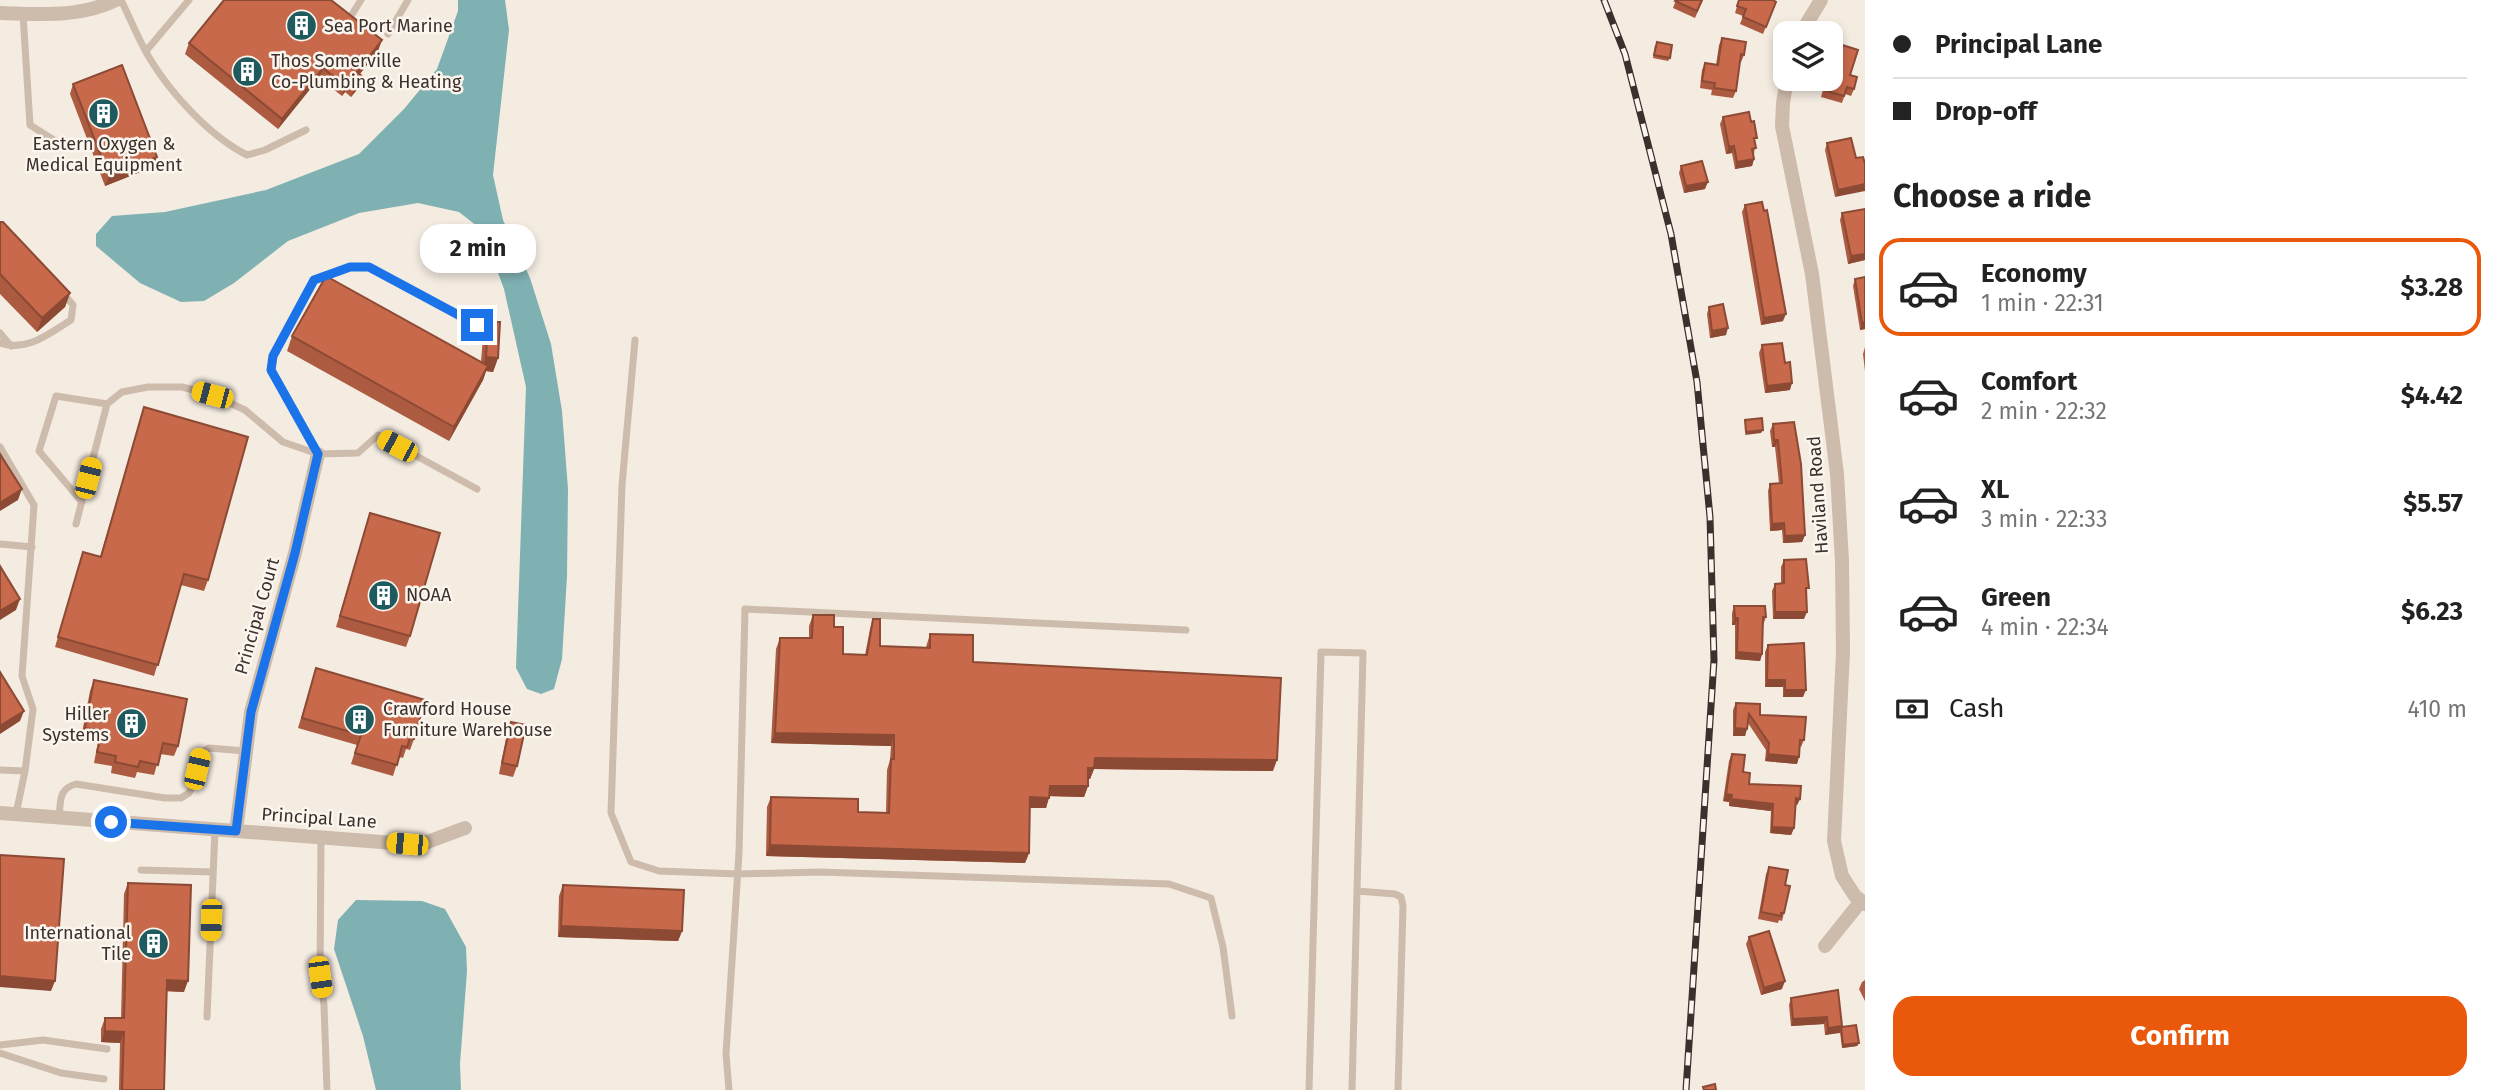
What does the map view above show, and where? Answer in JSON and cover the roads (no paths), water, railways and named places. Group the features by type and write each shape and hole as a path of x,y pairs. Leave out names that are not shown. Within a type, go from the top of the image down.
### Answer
{"street":[{"path":"0,13 69,13 116,0"},
{"path":"1808,21 1821,0"},
{"name":"Haviland Road","path":"1786,91 1782,126 1812,274 1837,474 1843,652 1834,841 1842,876 1863,903"},
{"name":"Principal Court","path":"236,831 251,712 295,553 318,454"},
{"name":"Principal Lane","path":"0,813 415,844 466,828"},
{"path":"1825,946 1863,903"}],"lane":[{"path":"121,0 146,51 162,76 201,122 227,145 247,155 265,150 306,130"},
{"path":"146,51 188,0"},
{"path":"352,16 361,0"},
{"path":"388,33 408,0"},
{"path":"23,14 30,125 65,147"},
{"path":"318,454 271,370 273,356 314,280 350,267 369,267 477,325"},
{"path":"0,343 12,347 33,344 71,320 73,305 55,284"},
{"path":"0,333 12,347"},
{"path":"635,340 622,485 611,813 631,862 659,872 820,872 1169,884 1210,898 1223,947 1233,1016"},
{"path":"76,524 107,404 122,393 148,387 182,387 212,395 245,410 283,442 318,454 358,453 377,435 477,489"},
{"path":"82,502 39,451 55,396 107,404"},
{"path":"0,447 34,505 22,676 33,709 26,771 16,814"},
{"path":"0,544 32,547"},
{"path":"729,1090 726,1054 738,874 745,609 1186,630"},
{"path":"1309,1090 1321,652 1363,653 1352,1090"},
{"path":"58,818 66,786 76,784 165,798 181,798 189,793 193,785 201,753 209,748 245,751"},
{"path":"0,769 26,771"},
{"path":"207,1017 215,830"},
{"path":"321,837 320,977 324,1005 327,1090"},
{"path":"141,870 213,872"},
{"path":"1357,891 1395,894 1401,897 1403,906 1398,1090"},
{"path":"0,1045 43,1040 107,1049"},
{"path":"0,1053 61,1073 104,1079"}],"water":[{"path":"458,0 505,0 509,30 493,175 503,220 530,278 551,344 562,411 568,489 562,659 554,689 541,694 527,689 516,668 526,387 504,289 482,230 459,212 418,203 359,213 288,241 234,283 204,301 181,302 140,283 96,246 96,234 112,216 165,212 266,190 359,154 404,109 437,69 458,11"},
{"path":"356,900 422,901 445,909 466,947 461,1090 376,1090 363,1036 334,949 338,920"}],"railway":[{"path":"1604,0 1625,54 1671,234 1697,382 1710,517 1714,660 1686,1090"}],"place":[{"name":"Sea Port Marine","path":"301,26"},
{"name":"Thos Somerville Co-Plumbing & Heating","path":"248,71"},
{"name":"Eastern Oxygen & Medical Equipment","path":"104,113"},
{"name":"NOAA","path":"383,595"},
{"name":"Crawford House Furniture Warehouse","path":"360,719"},
{"name":"Hiller Systems","path":"132,724"},
{"name":"International Tile","path":"154,943"}]}
